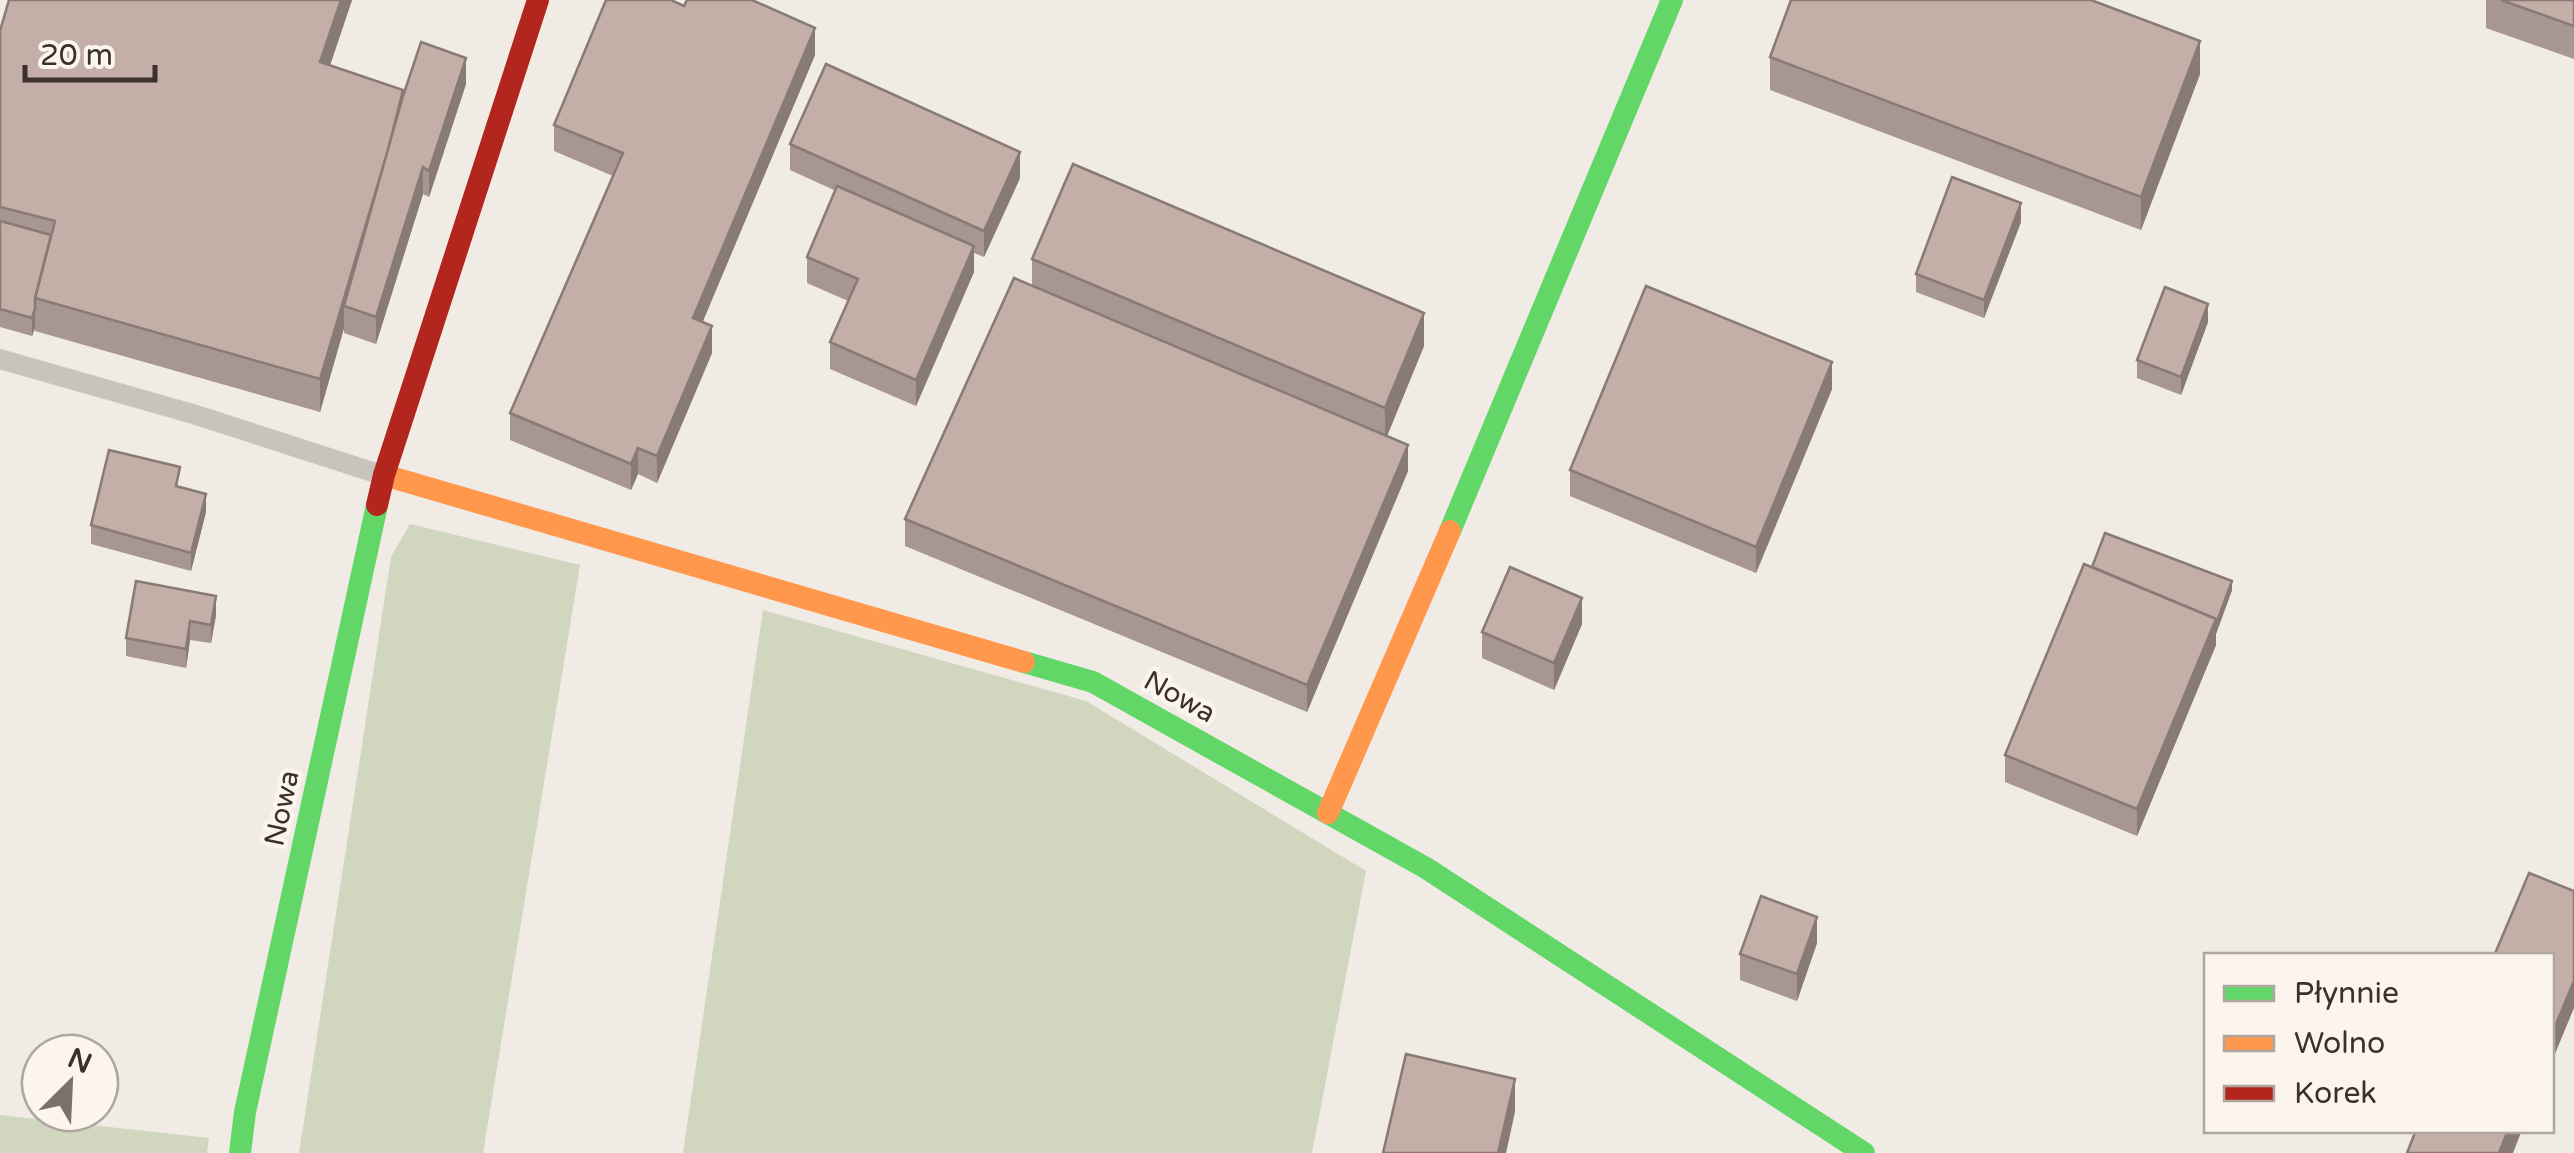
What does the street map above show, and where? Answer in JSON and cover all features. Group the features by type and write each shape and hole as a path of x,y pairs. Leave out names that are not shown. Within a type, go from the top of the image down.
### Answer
{"street":[{"name":"Nowa","path":"240,1153 245,1112 384,476 538,0"},
{"path":"1328,813 1408,632 1672,0"},
{"name":"Nowa","path":"384,476 1093,682 1426,868 1864,1153"}],"lane":[{"path":"0,359 193,414 384,476"}],"green space":[{"path":"410,524 580,565 483,1153 299,1153 391,557"},
{"path":"763,610 1086,701 1366,871 1312,1153 683,1153"},
{"path":"0,1115 20,1117 20,1133 120,1133 120,1128 209,1138 207,1153 0,1153"}],"building":[{"path":"9,0 341,0 320,62 403,90 320,379 35,298 55,221 0,207 0,31"},
{"path":"606,0 671,0 684,6 687,0 752,0 815,28 693,318 712,326 657,456 638,448 631,464 510,413 623,153 554,125"},
{"path":"1791,0 2091,0 2200,41 2141,197 1770,57"},
{"path":"2501,0 2574,0 2574,26"},
{"path":"421,42 466,58 429,171 423,167 376,317 344,306"},
{"path":"826,64 1020,152 984,231 790,144"},
{"path":"1073,164 1424,313 1385,408 1032,259"},
{"path":"1952,177 2021,203 1984,300 1916,274"},
{"path":"837,186 974,246 916,380 830,342 858,279 807,257"},
{"path":"0,221 51,235 32,318 0,309"},
{"path":"1014,278 1408,445 1307,685 905,519"},
{"path":"1646,286 1832,362 1756,547 1570,470"},
{"path":"2165,287 2208,304 2181,377 2137,360"},
{"path":"109,450 180,467 176,486 206,494 191,553 91,525"},
{"path":"2105,533 2232,581 2216,624 2216,619 2092,567"},
{"path":"2084,564 2216,619 2137,809 2005,755"},
{"path":"1510,567 1582,598 1554,663 1482,632"},
{"path":"136,581 216,596 211,625 190,621 186,649 126,638"},
{"path":"2529,873 2574,891 2574,981 2554,1029 2554,953 2495,953"},
{"path":"1761,896 1817,917 1797,974 1740,954"},
{"path":"1406,1054 1515,1079 1498,1153 1383,1153"},
{"path":"2415,1133 2507,1133 2499,1153 2407,1153"}],"traffic: fast":[{"path":"1450,531 1672,0"},
{"path":"240,1153 245,1112 377,505"},
{"path":"1024,662 1093,682 1426,868 1864,1153"}],"traffic: slow":[{"path":"384,475 1024,662"},
{"path":"1328,813 1450,531"}],"traffic: jam":[{"path":"377,505 538,0"}]}
